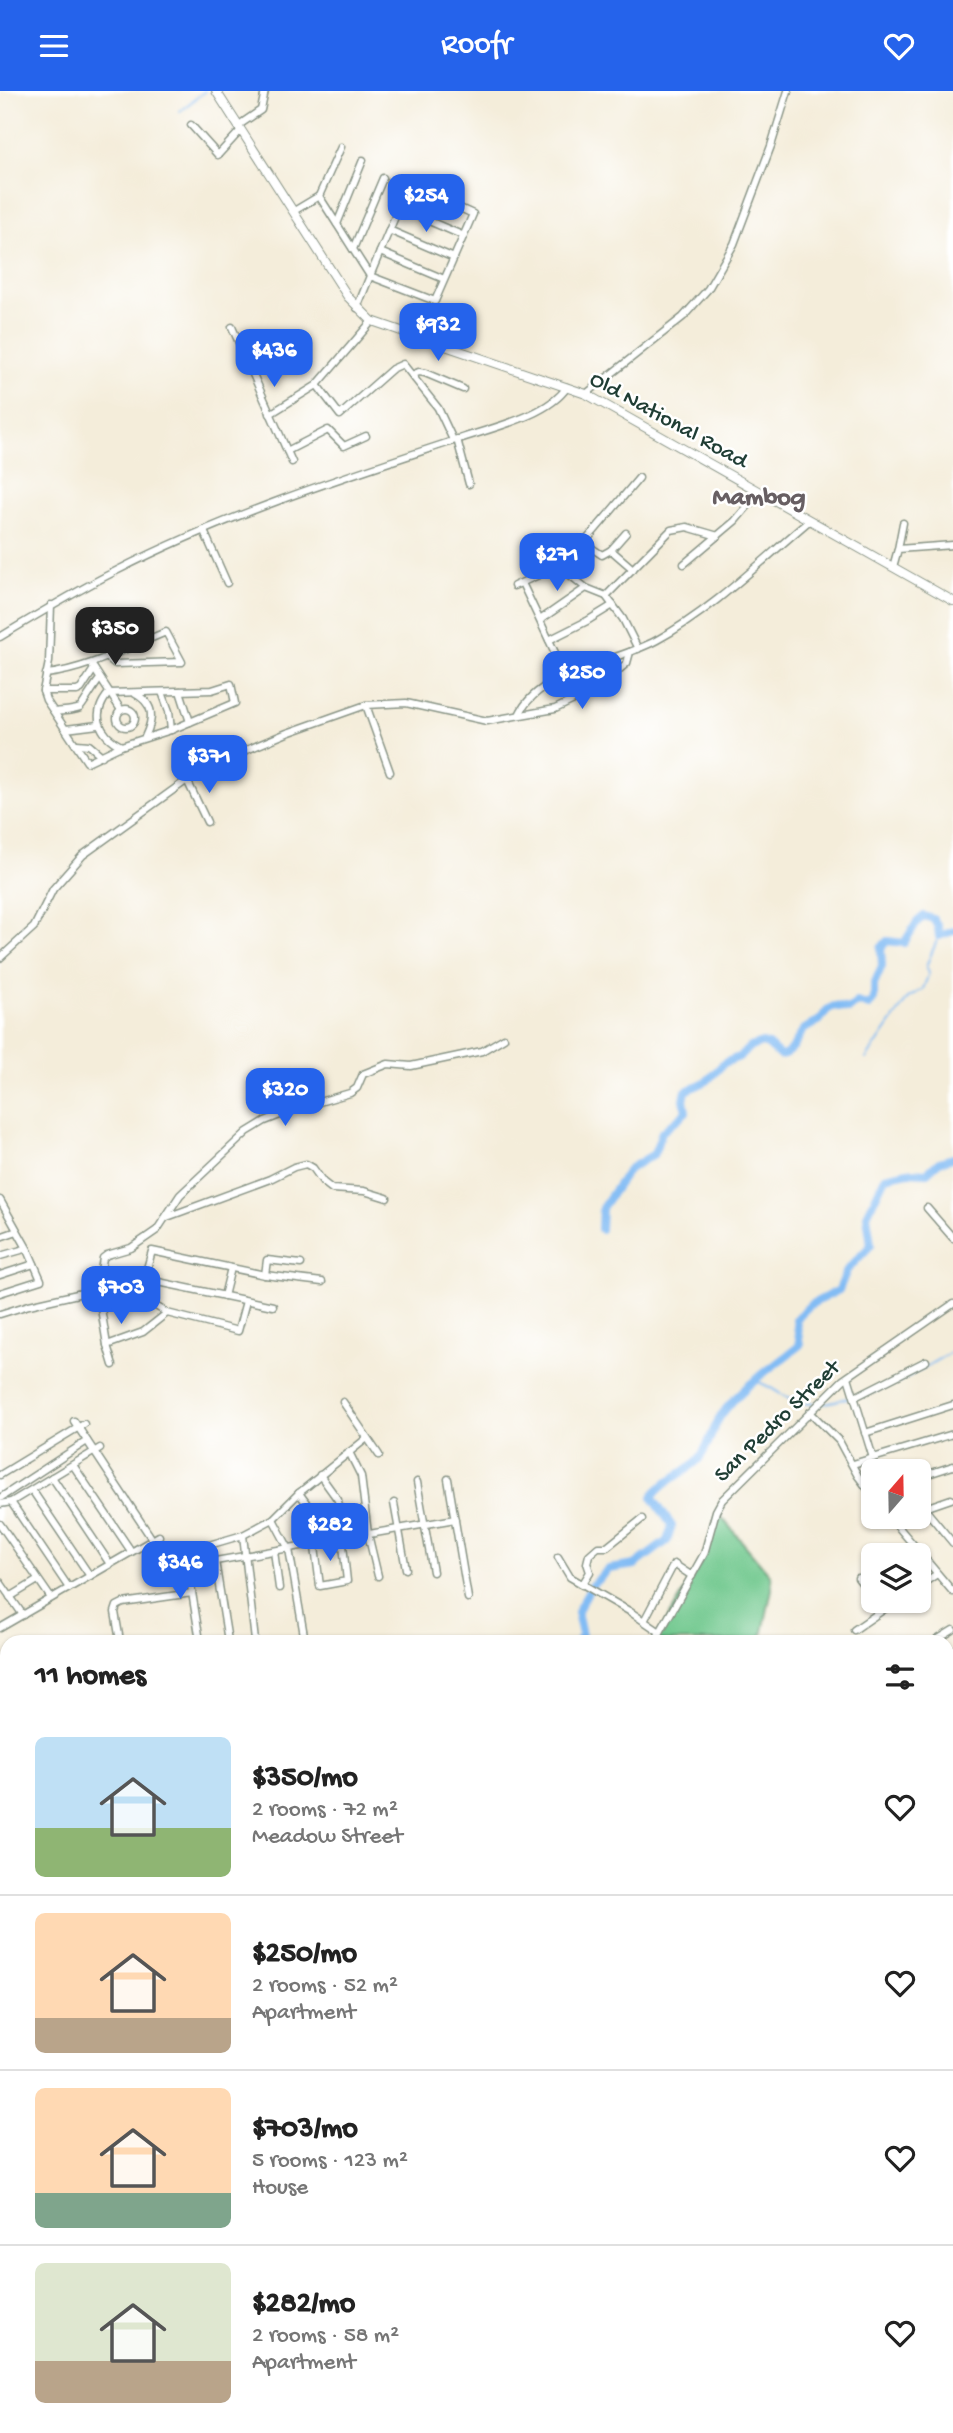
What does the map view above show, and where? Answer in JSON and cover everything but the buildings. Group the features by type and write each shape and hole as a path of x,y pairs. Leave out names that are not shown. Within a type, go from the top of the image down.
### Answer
{"main road":[{"name":"Old National Road","path":"216,91 335,278 357,308 372,321 586,394 953,601"}],"street":[{"path":"191,125 218,155 240,127 261,110 265,91"},
{"path":"586,394 683,317 708,289 734,244 775,135 788,91"},
{"path":"293,211 319,196 341,147"},
{"path":"337,224 363,160"},
{"path":"353,249 383,178"},
{"path":"319,196 370,276 435,301 473,214 414,187 408,187 380,251 370,276 357,308"},
{"path":"399,208 464,236"},
{"path":"389,230 454,258"},
{"path":"380,251 444,279"},
{"path":"270,414 317,385 372,321"},
{"path":"431,341 440,322"},
{"path":"232,327 292,462"},
{"path":"317,385 340,415 399,364 403,364 438,408 455,440 469,484"},
{"path":"412,375 425,373 463,389"},
{"path":"0,637 51,605 117,570 204,531 271,503 542,408 558,400 567,387"},
{"path":"287,451 328,430 343,446 366,436"},
{"path":"626,533 602,555 584,543 639,478"},
{"path":"684,564 745,511 759,493"},
{"path":"519,715 533,694 546,684 658,640 724,594 809,521"},
{"path":"893,567 903,523"},
{"path":"606,596 676,527 687,527 718,536"},
{"path":"204,531 227,583"},
{"path":"898,549 953,545"},
{"path":"611,549 634,569"},
{"path":"514,586 559,566 586,588 606,596 638,649"},
{"path":"523,583 566,676"},
{"path":"540,620 586,588"},
{"path":"51,605 49,662 43,691 87,762 121,746 171,730 235,703 230,683 212,690 109,694"},
{"path":"550,640 613,605"},
{"path":"46,674 92,666 106,656 166,632 182,662 115,664 106,656"},
{"path":"0,958 34,927 53,889 69,869 130,820 187,780 225,759 366,705 406,703 487,721 542,712 563,706 614,674 626,663 630,652"},
{"path":"92,666 121,710"},
{"path":"43,691 81,689 92,666"},
{"path":"55,712 79,708 85,704 86,696 100,679"},
{"path":"180,691 190,722"},
{"path":"133,692 142,697 151,709 153,717 142,739"},
{"path":"162,692 169,711 171,730"},
{"path":"109,694 99,709 99,725 107,736 121,746"},
{"path":"366,705 390,772"},
{"path":"121,710 133,712 135,721 131,726 118,723 117,717 121,710"},
{"path":"66,729 99,725"},
{"path":"131,726 142,739"},
{"path":"77,744 89,745 102,756"},
{"path":"187,780 207,822"},
{"path":"113,1365 98,1290 101,1262 105,1256 138,1244 157,1230 184,1190 247,1132 295,1109 350,1093 357,1088 365,1073 382,1065 411,1066 466,1055 489,1048 504,1038"},
{"path":"167,1216 306,1164 313,1167 323,1182 332,1189 364,1191 387,1198"},
{"path":"0,1200 41,1280 0,1293"},
{"path":"927,1208 953,1238"},
{"path":"0,1219 10,1216"},
{"path":"0,1237 17,1231"},
{"path":"0,1256 25,1248"},
{"path":"246,1301 239,1331 167,1313 146,1300 140,1279 152,1251 265,1275 321,1282"},
{"path":"265,1275 267,1260 301,1264"},
{"path":"0,1275 34,1264"},
{"path":"224,1296 231,1268"},
{"path":"0,1314 140,1279 273,1306"},
{"name":"San Pedro Street","path":"658,1635 704,1555 716,1511 722,1500 848,1377 953,1304"},
{"path":"107,1345 143,1332 167,1313"},
{"path":"855,1397 926,1361"},
{"path":"848,1377 873,1458"},
{"path":"343,1402 379,1455"},
{"path":"865,1433 953,1405"},
{"path":"810,1412 839,1441 861,1480"},
{"path":"0,1475 79,1424 87,1441 97,1450 156,1537 23,1615 1,1624"},
{"path":"853,1464 953,1434"},
{"path":"204,1563 202,1547 243,1535 273,1519 299,1493 367,1438"},
{"path":"0,1498 87,1441"},
{"path":"0,1504 11,1502 97,1450"},
{"path":"349,1452 361,1476 368,1534 377,1576"},
{"path":"73,1465 131,1551"},
{"path":"931,1473 953,1466"},
{"path":"299,1493 310,1508 320,1586 347,1581 338,1500 320,1475"},
{"path":"52,1477 110,1564"},
{"path":"448,1479 468,1598"},
{"path":"417,1482 433,1572"},
{"path":"32,1490 90,1576"},
{"path":"931,1506 951,1499"},
{"path":"11,1502 69,1588"},
{"path":"394,1503 406,1569"},
{"path":"273,1519 289,1549 304,1635"},
{"path":"187,1566 455,1519"},
{"path":"585,1586 590,1572 587,1563 589,1555 598,1548 607,1547 642,1520"},
{"path":"931,1520 953,1543"},
{"path":"0,1524 51,1598"},
{"path":"900,1529 953,1592"},
{"path":"243,1535 254,1635"},
{"path":"274,1551 279,1588"},
{"path":"186,1556 199,1635"},
{"path":"558,1556 570,1577 660,1632"},
{"path":"215,1561 227,1635"},
{"path":"644,1621 674,1564 692,1576"},
{"path":"931,1578 937,1574"},
{"path":"858,1578 861,1582"},
{"path":"10,1597 38,1580"},
{"path":"0,1582 23,1615"},
{"path":"119,1635 115,1612 117,1606 192,1593"},
{"path":"854,1630 879,1613"}],"green space":[{"path":"718,1513 771,1576 772,1589 762,1635 659,1635 706,1554"}],"waterway":[{"path":"180,111 205,91"},
{"path":"601,1229 602,1208 629,1169 654,1154 662,1132 686,1112 686,1091 707,1081 724,1063 739,1057 750,1047 762,1043 780,1056 785,1055 793,1048 803,1030 820,1020 827,1010 834,1006 849,1009 857,1002 869,1006 874,999 874,984 882,966 881,948 887,941 904,943 924,916 933,919 939,936 953,931"},
{"path":"866,1059 908,998 923,989 929,973 926,966 939,936"},
{"path":"582,1635 577,1612 591,1586 609,1569 635,1565 667,1541 672,1526 652,1497 698,1460 720,1417 737,1396 800,1345 796,1319 810,1305 839,1290 847,1270 871,1245 867,1215 885,1177 908,1172 927,1173 939,1162 953,1158"},
{"path":"862,1396 899,1382 953,1351"},
{"path":"756,1381 790,1399 816,1404"},
{"path":"821,1404 853,1397"}],"district":[{"name":"Mambog","path":"759,499"}]}
